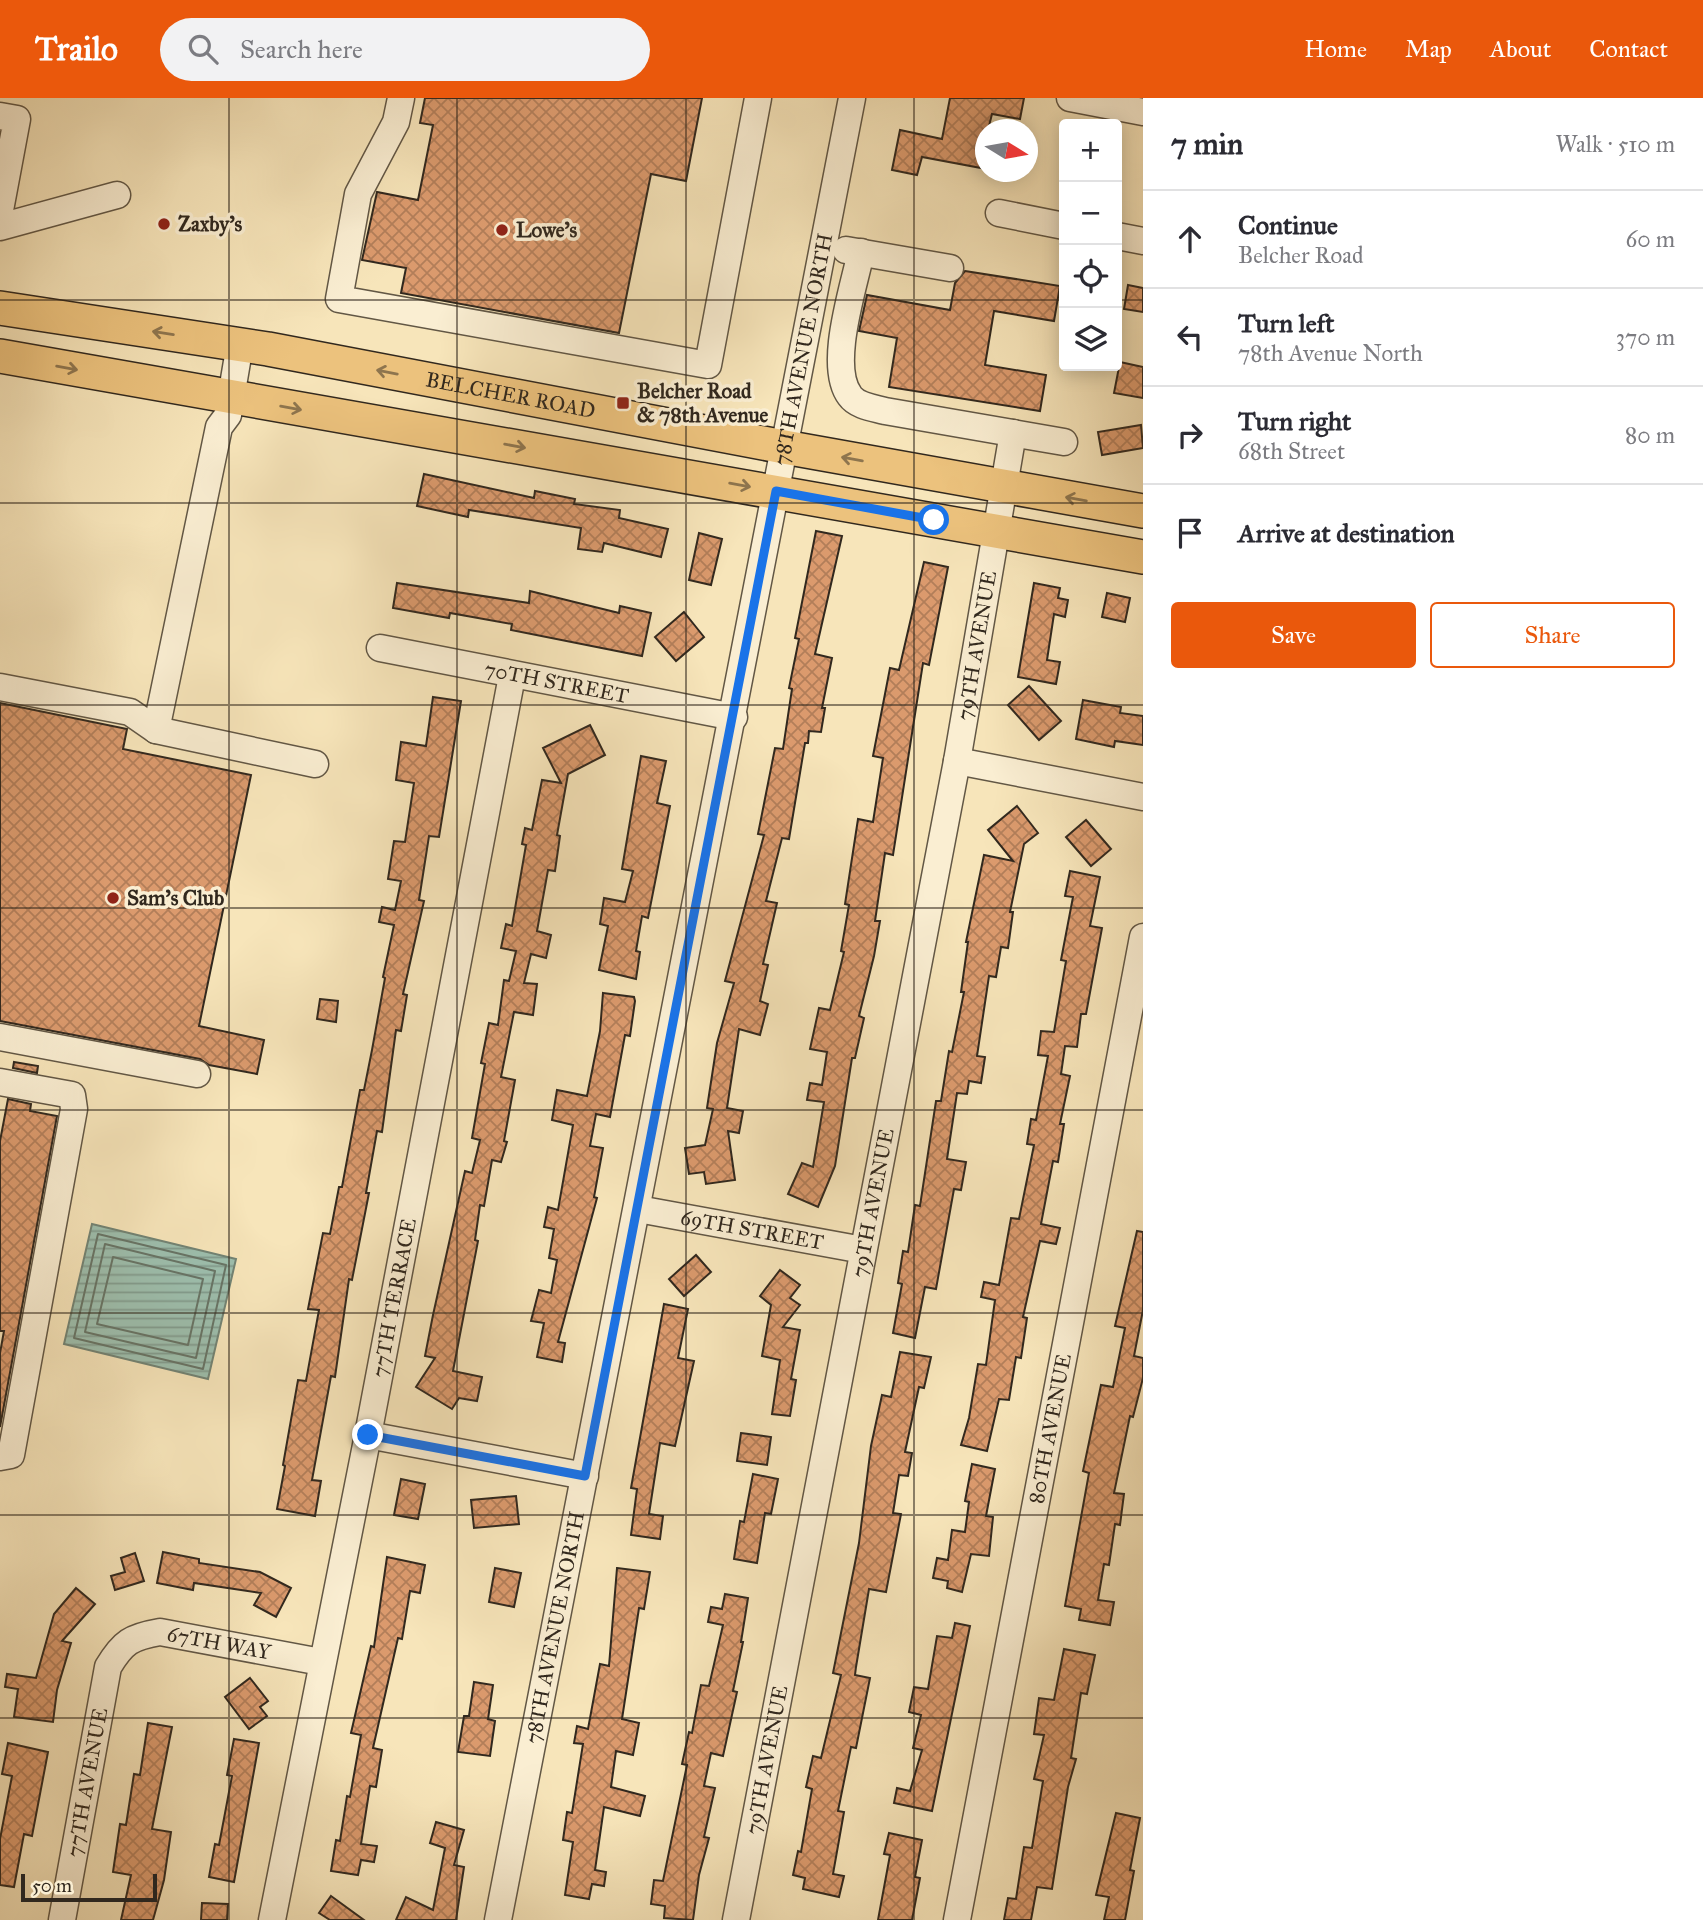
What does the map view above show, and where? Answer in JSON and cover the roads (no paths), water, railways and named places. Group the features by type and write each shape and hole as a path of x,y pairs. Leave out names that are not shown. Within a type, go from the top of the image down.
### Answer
{"main road":[{"name":"BELCHER ROAD","path":"0,308 240,344 784,447 1143,511"},
{"path":"0,356 229,406 776,491 1143,557"}],"street":[{"path":"401,98 396,122 358,194 339,299 708,365 758,98"},
{"name":"78TH AVENUE NORTH","path":"498,1920 734,717 852,98"},
{"path":"1070,98 1143,112"},
{"path":"0,210 9,125"},
{"path":"0,227 117,195"},
{"path":"999,213 1059,225"},
{"path":"1122,237 1143,241"},
{"path":"824,246 950,268"},
{"path":"861,253 840,359 849,396 858,403 885,411 1064,442"},
{"path":"164,732 219,427 229,406 240,344"},
{"name":"79TH AVENUE","path":"736,1920 957,761 1013,433"},
{"name":"70TH STREET","path":"380,648 512,676 734,717"},
{"name":"77TH TERRACE","path":"272,1920 368,1435 512,676"},
{"path":"0,687 130,712 164,732 315,764"},
{"path":"957,761 1143,797"},
{"name":"80TH AVENUE","path":"957,1920 1143,937"},
{"path":"0,1037 197,1074"},
{"path":"0,1082 72,1096 74,1109 11,1455 0,1457"},
{"name":"69TH STREET","path":"638,1209 863,1250"},
{"path":"368,1435 585,1476"},
{"name":"67TH WAY","path":"120,1646 140,1636 159,1632 321,1662"},
{"name":"77TH AVENUE","path":"62,1920 108,1667 120,1646"}],"water":[{"path":"92,1224 236,1259 208,1379 64,1344"}],"place":[{"name":"Zaxby's","path":"164,224"},
{"name":"Lowe's","path":"502,230"},
{"name":"Belcher Road & 78th Avenue","path":"623,403"},
{"name":"Sam's Club","path":"113,898"}]}
